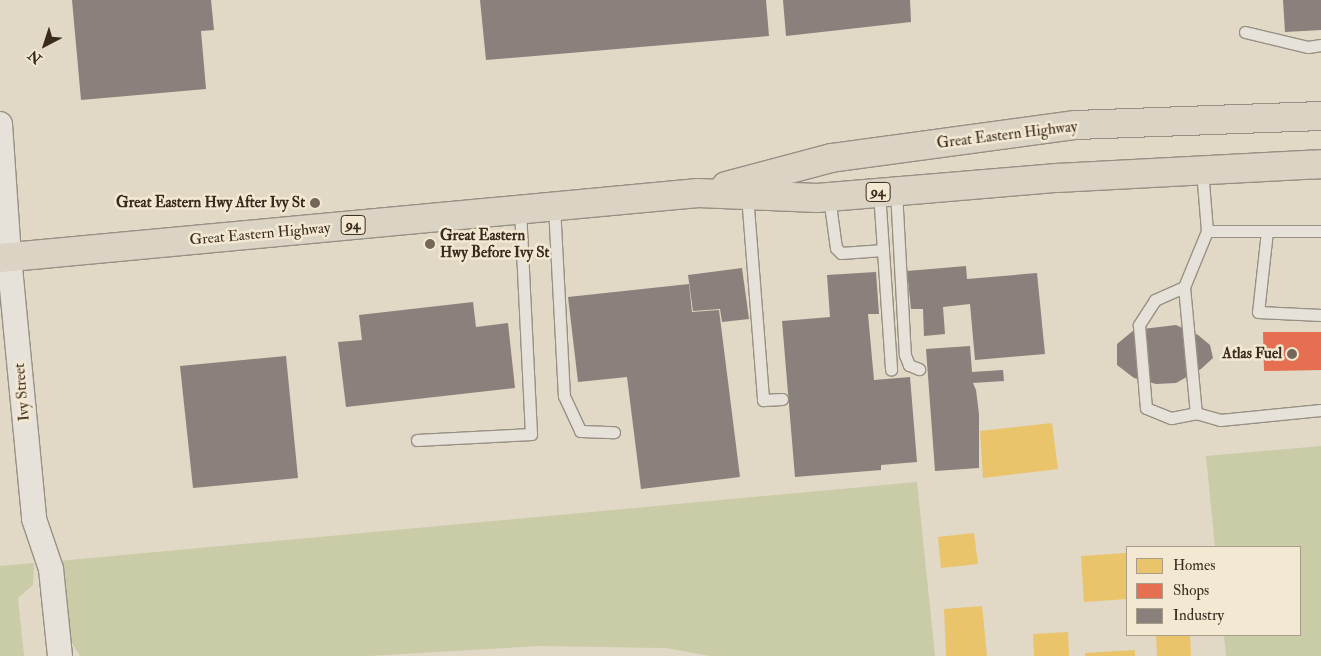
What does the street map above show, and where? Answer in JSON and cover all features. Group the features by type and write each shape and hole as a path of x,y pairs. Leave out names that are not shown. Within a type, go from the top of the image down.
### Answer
{"highway":[{"name":"Great Eastern Highway","path":"698,193 831,158 1076,125 1321,116"},
{"name":"Great Eastern Highway","path":"4,257 698,193 829,196 1057,178 1321,164"}],"street":[{"name":"Ivy Street","path":"0,124 4,257 34,519 51,569 60,656"}],"lane":[{"path":"1245,32 1308,47 1321,44"},
{"path":"1196,413 1184,287 1207,231 1202,170"},
{"path":"888,192 883,250 891,370"},
{"path":"888,192 905,355 909,365 919,369"},
{"path":"747,195 764,400 782,399"},
{"path":"829,196 836,248 841,253 883,250"},
{"path":"554,206 564,396 580,431 614,432"},
{"path":"416,440 531,434 520,210"},
{"path":"1207,231 1321,231"},
{"path":"1267,231 1258,312 1321,315"},
{"path":"1184,287 1155,300 1138,325 1146,408 1171,418 1196,413 1220,420 1321,410"}],"green space":[{"path":"1321,446 1321,656 1226,656 1224,636 1301,636 1301,546 1215,546 1206,456"},
{"path":"917,482 935,656 710,656 666,648 540,646 368,656 80,656 66,633 59,561"},
{"path":"34,563 33,585 18,598 24,656 0,656 0,566"}],"building: Homes":[{"path":"1052,423 1058,469 983,478 980,431"},
{"path":"974,533 978,564 941,568 938,537"},
{"path":"1126,553 1126,599 1084,602 1081,556"},
{"path":"982,606 987,656 946,656 944,609"},
{"path":"1068,632 1069,656 1034,656 1033,634"},
{"path":"1156,636 1190,636 1191,656 1157,656"},
{"path":"1135,650 1135,656 1085,656 1085,653"}],"building: Shops":[{"name":"Atlas Fuel","path":"1263,332 1321,332 1321,370 1264,371"}],"building: Industry":[{"path":"72,0 211,0 214,30 201,31 206,89 81,100"},
{"path":"480,0 766,0 769,36 486,60"},
{"path":"783,0 910,0 911,22 786,36"},
{"path":"1283,0 1321,0 1321,30 1285,32"},
{"path":"966,266 967,279 1037,273 1045,354 975,360 970,304 943,307 945,334 924,336 923,309 911,309 907,271"},
{"path":"742,268 749,319 722,322 720,309 693,311 688,275"},
{"path":"876,272 879,314 868,314 874,380 910,377 917,462 881,465 881,470 795,477 782,321 830,317 827,275"},
{"path":"689,284 692,312 719,310 740,477 641,489 627,377 578,382 568,297"},
{"path":"473,302 476,327 508,323 515,388 346,407 338,342 362,340 359,315"},
{"path":"1176,325 1198,335 1210,345 1213,358 1201,369 1176,383 1156,384 1134,378 1117,365 1117,344 1134,330"},
{"path":"970,346 972,372 1003,370 1004,381 973,383 976,390 979,414 979,468 935,471 926,349"},
{"path":"286,356 298,478 193,488 180,366"}],"place":[{"name":"Great Eastern Hwy After Ivy St","path":"315,203"},
{"name":"Great Eastern Hwy Before Ivy St","path":"430,244"},
{"name":"Atlas Fuel","path":"1292,354"}]}
